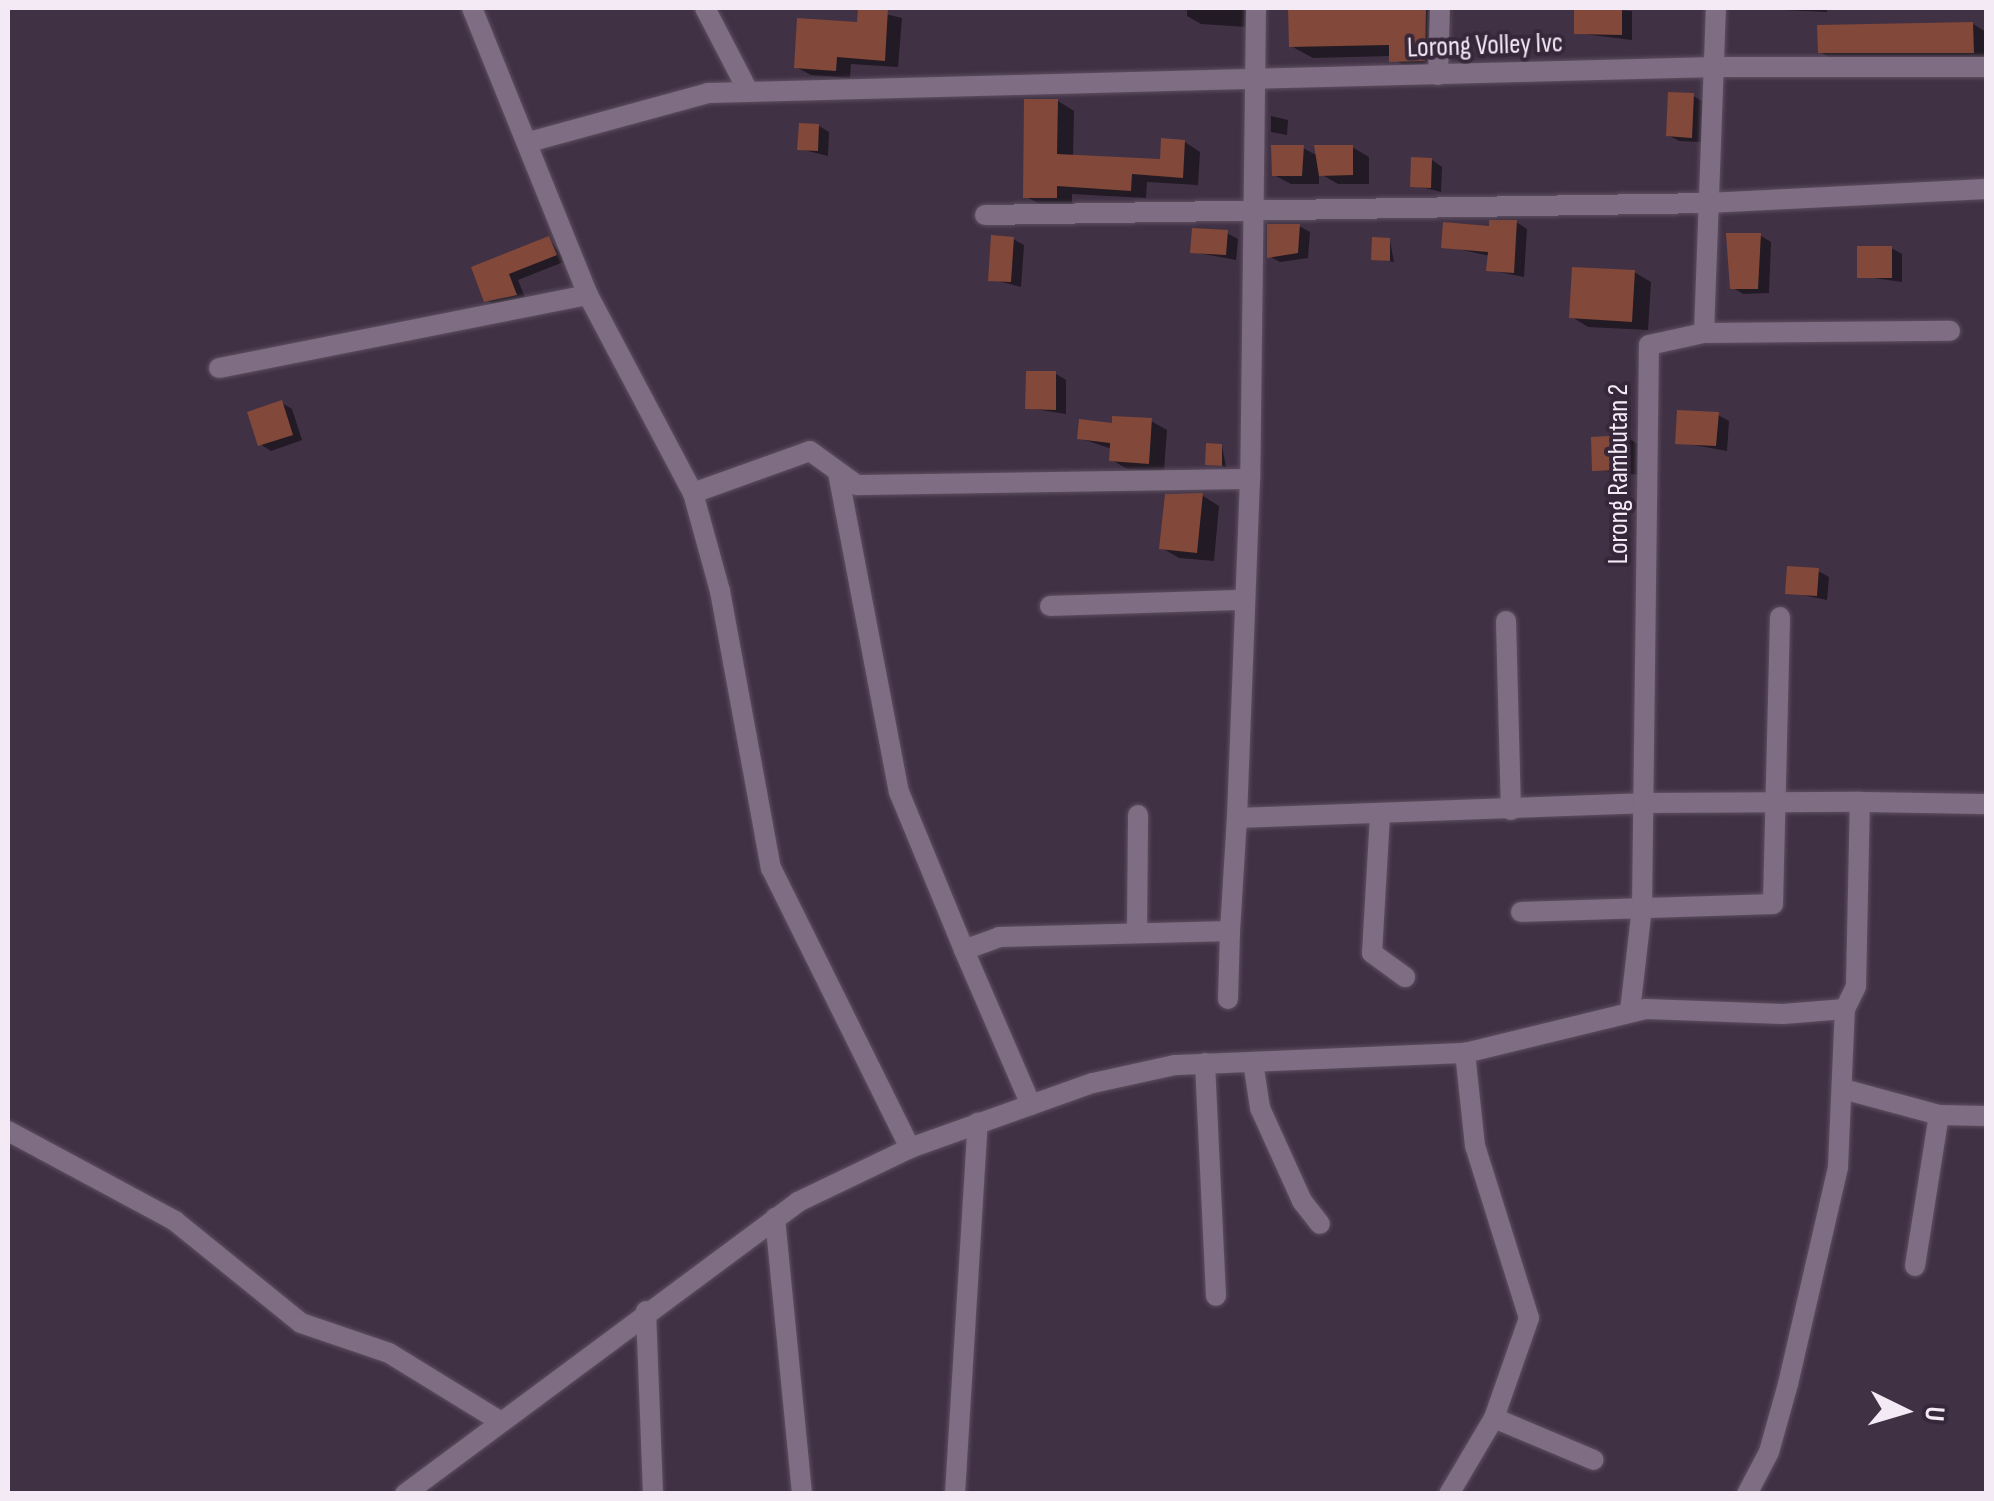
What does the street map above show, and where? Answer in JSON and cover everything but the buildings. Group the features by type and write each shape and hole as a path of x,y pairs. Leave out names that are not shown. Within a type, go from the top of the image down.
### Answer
{"street":[{"path":"472,8 588,295 692,493 720,591 771,868 910,1148"},
{"path":"705,8 748,91"},
{"path":"1228,999 1250,479 1256,8"},
{"path":"1438,76 1440,8"},
{"path":"1704,333 1716,8"},
{"name":"Lorong Volley Ivc","path":"529,142 666,100 748,91 1716,66 1986,66"},
{"path":"986,215 1708,203 1986,189"},
{"path":"219,368 588,295"},
{"name":"Lorong Rambutan 2","path":"1630,1012 1642,908 1648,349 1656,339 1704,333 1950,332"},
{"path":"692,493 804,452 819,454 850,484 876,486 1250,479"},
{"path":"838,473 899,792 1031,1106"},
{"path":"1050,606 1244,600"},
{"path":"1521,912 1773,904 1780,617"},
{"path":"1506,621 1511,810"},
{"path":"1237,818 1778,800 1986,804"},
{"path":"1747,1494 1769,1452 1838,1168 1845,1009 1856,986 1860,802"},
{"path":"1137,933 1138,815"},
{"path":"1380,815 1372,953 1404,977"},
{"path":"964,950 999,936 1230,931"},
{"path":"405,1494 498,1420 775,1218 910,1148 1115,1076 1205,1064 1465,1053 1630,1012 1845,1009"},
{"path":"1449,1494 1494,1418 1529,1311 1476,1146 1465,1053"},
{"path":"1254,1062 1260,1108 1302,1201 1320,1224"},
{"path":"1205,1064 1216,1296"},
{"path":"1843,1089 1939,1115 1986,1116"},
{"path":"1915,1266 1939,1115"},
{"path":"955,1494 978,1124"},
{"path":"8,1131 174,1220 301,1323 389,1353 498,1420"},
{"path":"775,1218 802,1494"},
{"path":"646,1312 653,1494"},
{"path":"1494,1418 1594,1460"}]}
